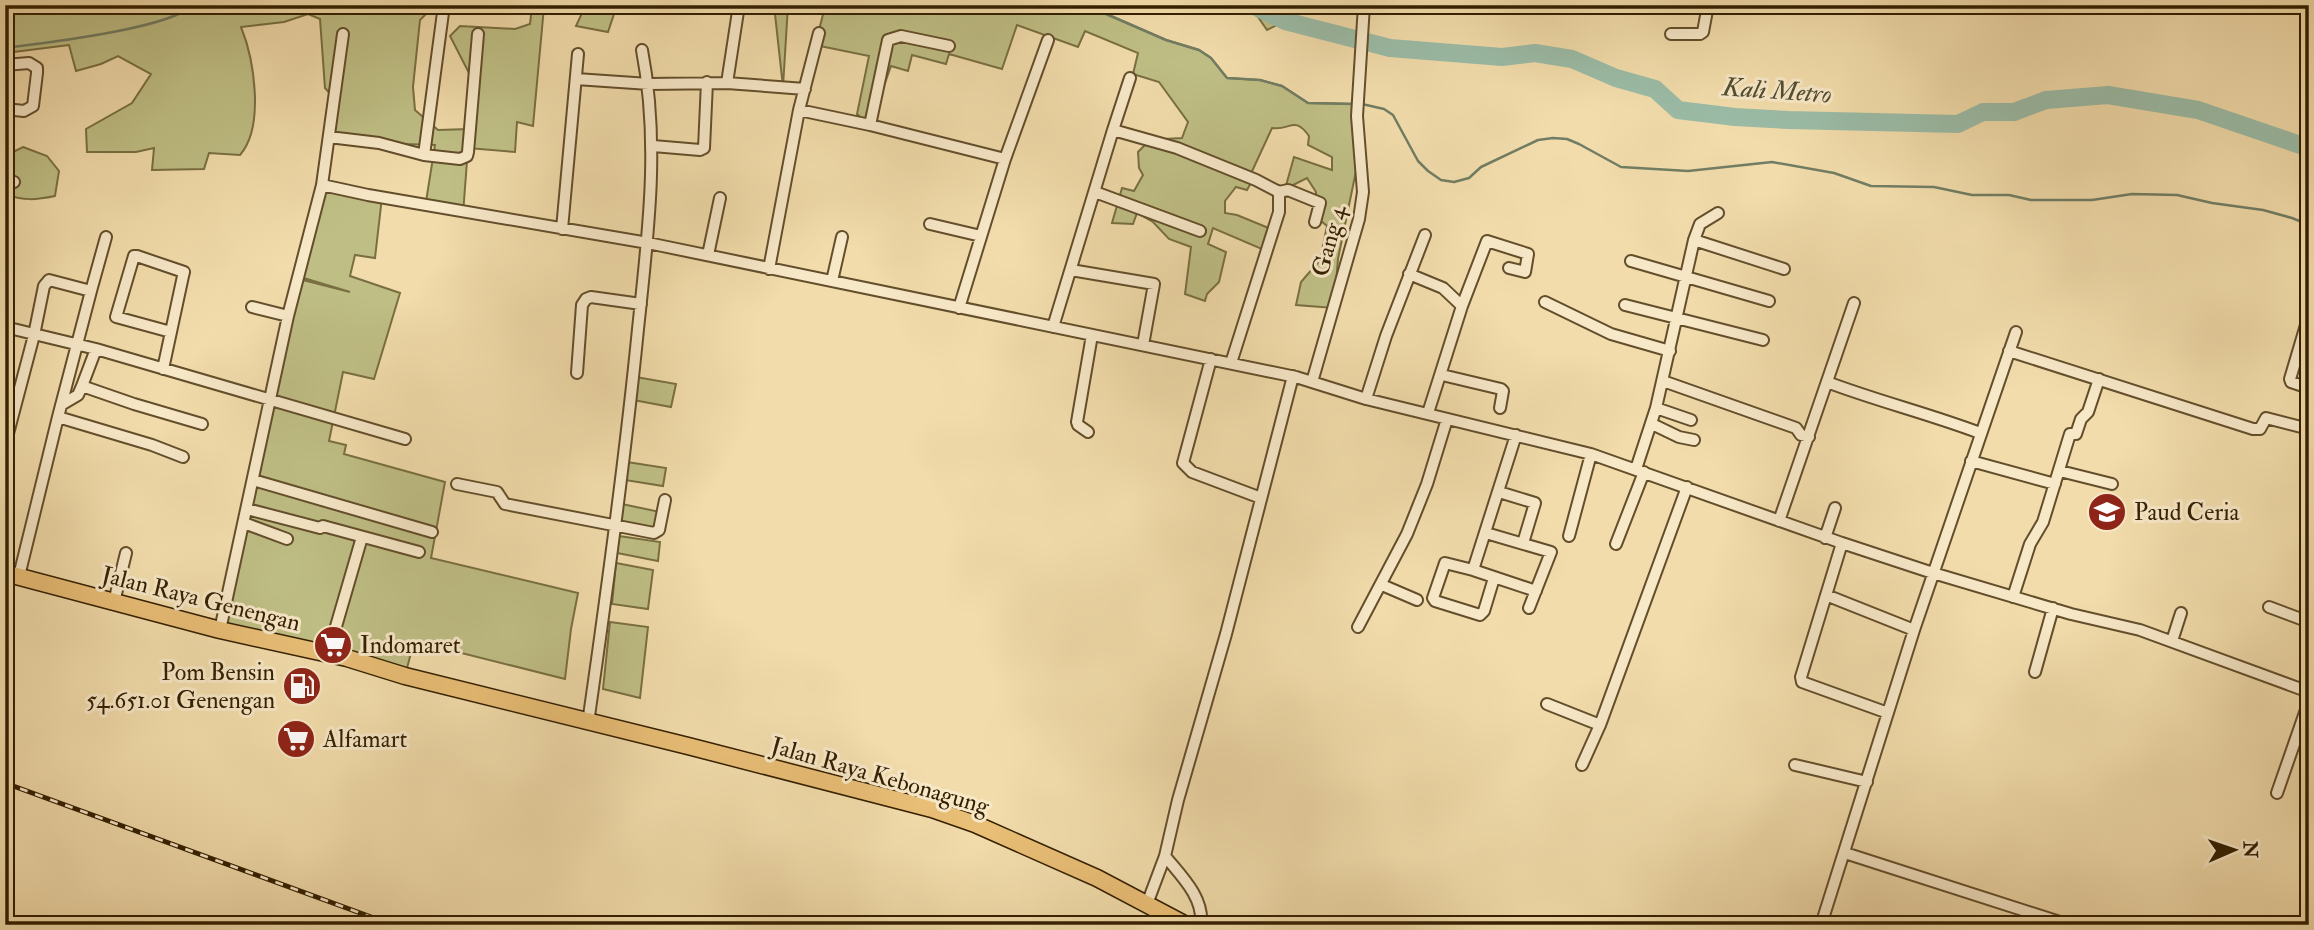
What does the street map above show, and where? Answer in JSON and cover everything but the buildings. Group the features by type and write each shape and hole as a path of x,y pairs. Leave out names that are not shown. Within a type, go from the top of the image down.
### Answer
{"highway":[{"name":"Jalan Raya Genengan","path":"12,575 220,630 328,654 588,723"},
{"name":"Jalan Raya Kebonagung","path":"588,723 932,809 1011,839 1097,878 1186,925"}],"street":[{"path":"425,155 444,5"},
{"path":"727,83 739,5"},
{"name":"Gang 4","path":"1310,381 1359,219 1363,192 1357,108 1364,5"},
{"path":"1671,34 1703,32 1708,5"},
{"path":"769,269 799,110 819,33"},
{"path":"220,630 288,316 322,185 343,34"},
{"path":"330,137 379,143 425,155 460,159 467,156 478,34"},
{"path":"870,125 888,40 901,36 949,46"},
{"path":"959,308 1005,159 1048,40"},
{"path":"588,723 617,526 648,243 653,146 649,84 642,50"},
{"path":"562,229 578,54"},
{"path":"5,65 29,63 37,68 37,73 33,106 24,111 5,109"},
{"path":"1053,327 1130,78"},
{"path":"576,79 649,84 707,82 805,89"},
{"path":"653,146 704,148 707,82"},
{"path":"799,110 1005,159"},
{"path":"1114,130 1177,148 1279,192 1288,190 1320,203 1315,222"},
{"path":"322,185 648,243 1295,376 1366,399 1591,454 1933,573 2140,630 2309,692"},
{"path":"1095,191 1200,231"},
{"path":"1231,363 1279,212 1279,192"},
{"path":"708,256 720,198"},
{"path":"1616,544 1640,470 1663,381 1694,240 1700,224 1718,213"},
{"path":"930,224 981,236"},
{"path":"1366,399 1386,336 1424,235"},
{"path":"12,575 106,237"},
{"path":"832,281 842,237"},
{"path":"1694,240 1784,269"},
{"path":"1428,413 1462,306 1487,241 1528,254 1525,272 1509,268"},
{"path":"163,369 184,272 134,256 116,317 171,332"},
{"path":"1632,261 1769,301"},
{"path":"1071,270 1154,284 1143,345"},
{"path":"1409,274 1443,288 1462,306"},
{"path":"5,444 46,282 55,281 92,291"},
{"path":"577,373 582,305 586,299 591,297 641,304"},
{"path":"1545,302 1611,334 1670,351"},
{"path":"1779,521 1854,303"},
{"path":"1625,305 1763,340"},
{"path":"252,307 288,316"},
{"path":"2306,325 2290,379 2291,382 2309,388"},
{"path":"5,327 96,349 405,439"},
{"path":"1821,925 1914,630 2016,332"},
{"path":"1088,432 1077,422 1092,335"},
{"path":"61,405 78,396 96,349"},
{"path":"2009,351 2253,429 2260,429 2265,418 2309,429"},
{"path":"1211,359 1185,451 1184,465 1192,471 1261,498"},
{"path":"1442,375 1501,389 1503,391 1500,408"},
{"path":"1147,904 1165,856 1295,376"},
{"path":"2013,597 2030,544 2043,522 2070,434 2076,434 2081,419 2088,412 2099,379"},
{"path":"1663,381 1796,428 1801,435 1809,437"},
{"path":"1827,382 1980,433"},
{"path":"82,386 202,424"},
{"path":"1656,408 1691,420"},
{"path":"58,417 183,457"},
{"path":"1358,627 1382,585 1416,512 1447,419"},
{"path":"1651,424 1679,437 1694,440"},
{"path":"1473,570 1516,435"},
{"path":"1569,536 1591,454"},
{"path":"1971,461 2055,484"},
{"path":"2060,471 2112,484"},
{"path":"253,480 432,532"},
{"path":"457,484 497,492 505,504 657,533 665,500"},
{"path":"1582,765 1600,726 1687,487"},
{"path":"1499,492 1535,503 1523,543"},
{"path":"1825,537 1835,508"},
{"path":"247,509 419,552"},
{"path":"244,523 287,539"},
{"path":"1486,533 1551,552 1529,608"},
{"path":"328,654 362,537"},
{"path":"1842,543 1801,677 1802,682 1888,713"},
{"path":"114,601 126,553"},
{"path":"1494,578 1482,614 1477,615 1434,600 1445,563 1473,570 1536,591"},
{"path":"1382,585 1417,600"},
{"path":"1826,595 1914,630"},
{"path":"2269,607 2309,622"},
{"path":"2035,672 2053,608"},
{"path":"2172,641 2181,613"},
{"path":"2277,793 2309,701"},
{"path":"1547,704 1600,726"},
{"path":"1795,765 1867,782"},
{"path":"1845,853 2069,925"},
{"path":"1165,856 1199,902 1201,925"}],"green space":[{"path":"5,5 491,5 470,11 434,6 420,20 413,87 415,110 438,130 469,129 469,73 450,36 460,26 515,29 530,24 532,6 514,5 727,5 725,12 614,14 608,32 576,26 583,11 557,6 544,7 533,126 517,122 515,152 468,148 463,214 425,208 435,145 405,144 327,133 334,98 325,88 320,19 308,14 284,22 241,27 250,56 255,110 248,142 240,155 209,153 204,169 152,170 154,148 136,152 87,152 86,129 132,103 151,74 118,56 76,71 69,45 5,53"},
{"path":"774,5 788,5 783,87"},
{"path":"821,5 1077,5 1199,50 1211,58 1227,78 1260,80 1282,86 1308,103 1357,104 1357,147 1354,148 1356,171 1338,259 1334,308 1296,305 1301,282 1320,260 1327,226 1315,216 1316,192 1307,178 1285,189 1294,157 1332,170 1332,157 1308,145 1309,136 1299,126 1272,128 1248,180 1253,179 1247,190 1236,187 1225,201 1225,213 1271,229 1264,250 1213,228 1208,244 1226,252 1219,282 1207,294 1205,301 1185,294 1191,247 1169,239 1153,222 1137,213 1133,224 1112,223 1122,188 1134,191 1143,175 1139,168 1138,152 1154,136 1164,139 1182,138 1188,122 1159,82 1133,74 1138,53 1085,31 1078,47 1017,25 1002,69 949,54 946,64 912,55 908,71 891,66 870,125 857,114 869,56 815,45 825,7"},
{"path":"1244,5 1297,5 1285,21 1267,30 1258,17"},
{"path":"23,147 47,156 59,171 55,196 30,199 5,194 7,155"},
{"path":"317,186 382,197 375,258 355,255 350,276 400,293 374,379 343,372 329,441 346,445 344,454 445,482 431,558 578,593 565,679 414,641 405,676 220,630 256,478 295,278 350,292 297,276"},
{"path":"636,377 676,384 671,407 633,400"},
{"path":"627,462 666,468 663,486 625,480"},
{"path":"622,504 660,512 659,529 621,523"},
{"path":"619,536 660,542 658,561 617,553"},
{"path":"616,563 653,570 648,609 612,604"},
{"path":"610,622 648,627 640,698 603,689"}],"waterway":[{"path":"5,48 133,28 180,14 193,5"},
{"path":"1077,5 1199,50 1211,58 1227,78 1260,80 1282,86 1308,103 1356,104"},
{"name":"Kali Metro","path":"1252,5 1285,21 1390,48 1502,57 1535,53 1572,59 1616,78 1655,89 1678,110 1789,120 1958,124 1983,112 2014,112 2046,100 2108,95 2198,110 2309,148"},
{"path":"1362,104 1384,109 1393,115 1418,161 1441,180 1454,182 1469,178 1481,167 1538,140 1553,138 1567,139 1579,144 1621,167 1688,171 1772,162 1834,173 1871,186 1934,187 1972,195 2009,195 2031,200 2092,200 2132,194 2177,195 2263,210 2309,225"}],"railway":[{"path":"5,783 393,925"}],"place":[{"name":"Paud Ceria","path":"2107,512"},
{"name":"Indomaret","path":"333,645"},
{"name":"Pom Bensin 54.651.01 Genengan","path":"302,686"},
{"name":"Alfamart","path":"296,739"}]}
